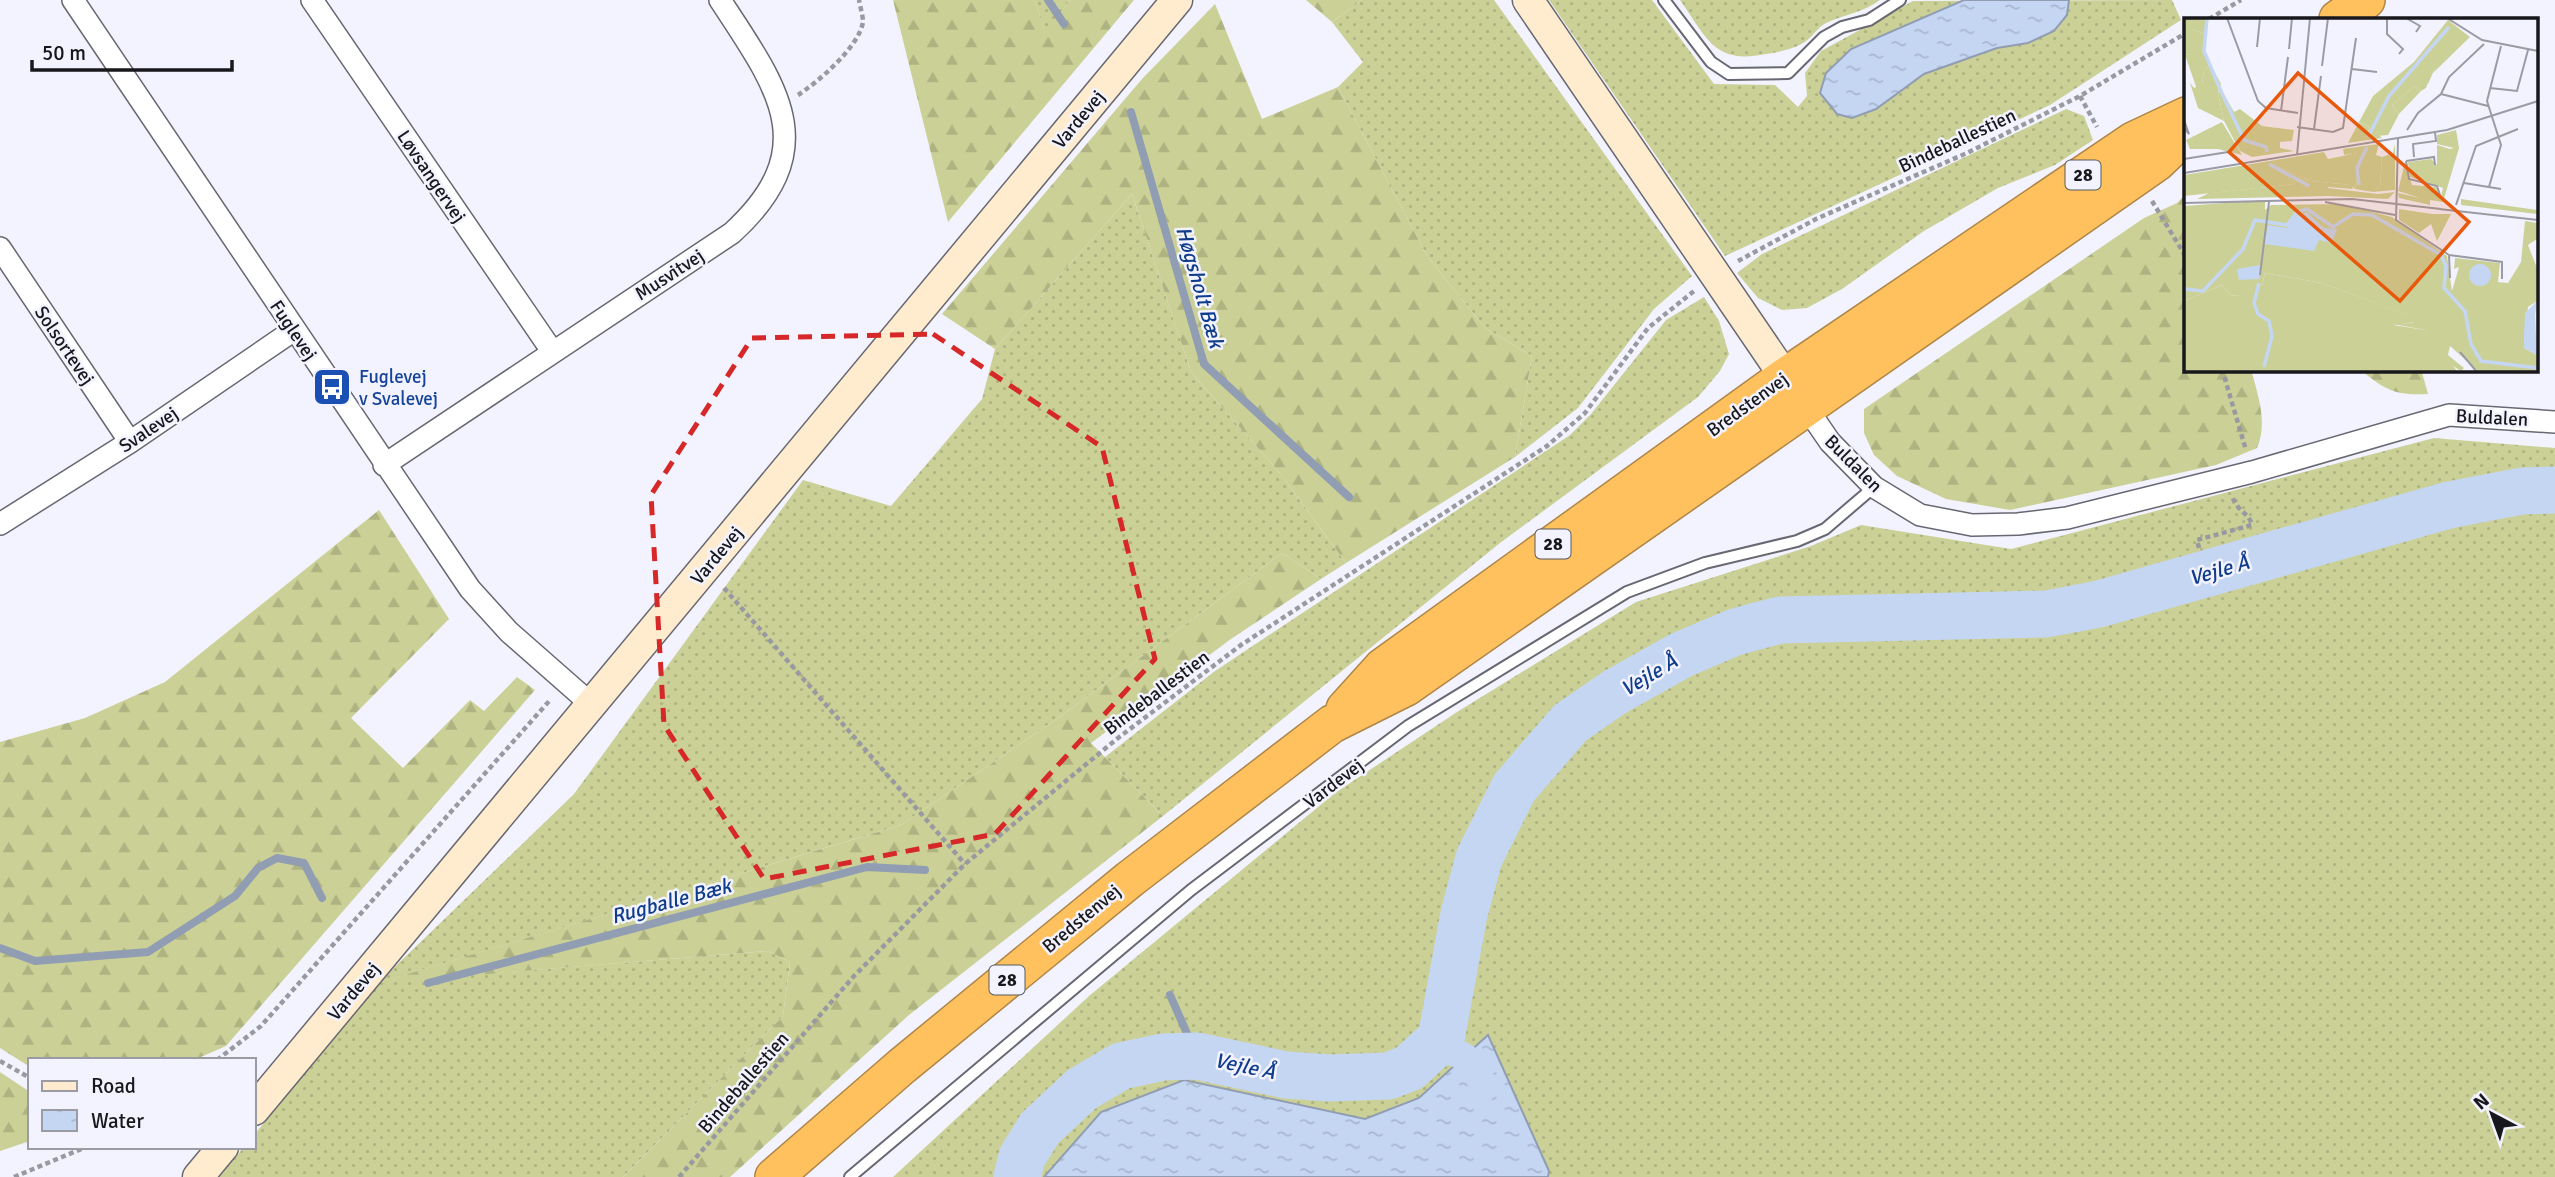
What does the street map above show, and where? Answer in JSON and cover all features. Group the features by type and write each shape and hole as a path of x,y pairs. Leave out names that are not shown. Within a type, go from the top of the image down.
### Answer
{"highway":[{"path":"2339,18 2366,0"},
{"name":"Bredstenvej","path":"1332,724 1383,667 1785,377 2133,141 2184,117"},
{"name":"Bredstenvej","path":"774,1177 902,1066 1130,878 1332,724 1406,687 2157,162 2184,136"}],"street":[{"name":"Fuglevej","path":"73,0 384,466 470,589 509,632 564,684 591,704"},
{"name":"Løvsangervej","path":"312,0 552,351"},
{"name":"Musvitvej","path":"384,466 732,233 758,209 773,186 783,152 781,105 762,64 720,0"},
{"name":"Vardevej","path":"256,1108 1177,0"},
{"name":"Buldalen","path":"1528,0 1830,442 1874,487 1920,515 1972,525 2018,524 2067,518 2252,471 2449,415 2555,422"},
{"name":"Solsortevej","path":"0,248 130,442"},
{"name":"Svalevej","path":"0,524 130,442 294,330"},
{"path":"198,1177 221,1149"}],"lane":[{"path":"1664,0 1711,62 1729,74 1788,73 1824,37 1842,27 1869,20 1900,0"},
{"name":"Vardevej","path":"850,1177 1191,890 1408,726 1627,592 1705,563 1797,541 1825,529 1874,487"}],"path":[{"path":"781,105 816,83 844,55 863,22 859,0"},
{"path":"2210,18 2241,0"},
{"name":"Bindeballestien","path":"1734,263 1816,219 1967,153 2080,96 2184,34"},
{"path":"2080,96 2100,131"},
{"path":"2150,199 2184,254"},
{"name":"Bindeballestien","path":"679,1177 854,976 965,864 1118,738 1241,645 1547,446 1584,412 1648,328 1697,288"},
{"path":"2223,371 2252,471"},
{"path":"2199,548 2197,540 2252,525 2250,517 2236,507 2226,478"},
{"path":"706,567 965,864"},
{"path":"221,1058 261,1026 564,684"},
{"path":"0,1061 28,1077"},
{"path":"14,1177 81,1149"}],"highlighted area":[{"path":"933,334 1102,447 1155,659 995,834 764,879 664,725 651,495 752,338"}],"green space":[{"path":"893,0 1035,0 1045,33 1070,0 1134,0 948,222"},
{"path":"1035,0 1070,0 1045,34"},
{"path":"1306,0 1362,0 1332,22"},
{"path":"1362,0 1494,0 1692,276 1654,309 1578,408 1515,457 1532,356 1485,328 1427,256 1338,87 1363,62 1332,22"},
{"path":"1549,0 1652,0 1714,84 1775,85 1798,107 1807,96 1805,73 1821,51 1913,1 2172,0 2181,20 2050,105 1725,256"},
{"path":"1680,0 1880,0 1867,8 1826,23 1806,41 1787,50 1734,56 1723,52 1705,37"},
{"path":"1215,4 1262,119 1338,87 1427,256 1485,328 1532,356 1515,457 1346,563 1279,472 1191,372 1132,194 995,349 942,314 1142,79"},
{"path":"2066,109 2084,116 2093,140 2055,165 1998,188 1924,231 1842,289 1807,308 1782,310 1758,298 1737,273 1762,254"},
{"path":"1132,194 1191,372 1279,472 1346,563 1321,579 1282,553 1061,716 901,825 382,982 768,951 790,962 783,1016 623,1177 219,1177 242,1149 256,1149 256,1133 378,983 574,794 803,480 891,506 982,399 995,349"},
{"path":"2184,196 2184,371 2252,371 2262,419 2257,448 2216,465 2010,510 1946,499 1897,476 1874,455 1864,433 1864,409 2144,218 2177,203"},
{"path":"1704,297 1719,321 1729,354 1720,371 1698,397 1500,543 1163,816 1105,757 1215,671 1570,435 1591,414 1666,320"},
{"path":"2362,371 2422,371 2428,394 2399,393 2376,382"},
{"path":"2434,438 2555,448 2555,1177 893,1177 1089,996 1335,793 1457,712 1636,602 1811,546 1861,525 2011,549"},
{"path":"379,510 449,619 351,718 403,768 470,700 484,711 517,677 535,690 226,1046 199,1058 28,1058 28,1066 0,1048 0,742 85,718 165,682"},
{"path":"1282,553 1321,579 1231,639 1091,743 1163,816 909,1015 730,1177 623,1177 783,1016 790,962 768,951 378,983 901,825 1061,716"},
{"path":"0,1072 28,1091 28,1142 0,1151"}],"water":[{"path":"1964,0 2069,0 2067,15 2054,31 2028,43 1997,48 1924,74 1876,109 1852,118 1837,114 1820,93 1826,73 1851,49"},
{"path":"1488,1035 1549,1171 1548,1177 1044,1177 1101,1112 1184,1080 1365,1119 1419,1098"}],"waterway":[{"name":"Høgsholt Bæk","path":"1048,0 1064,24"},
{"name":"Høgsholt Bæk","path":"1131,112 1204,364 1349,497"},
{"name":"Vejle Å","path":"1017,1177 1022,1157 1040,1128 1082,1089 1121,1066 1163,1057 1197,1056 1286,1075 1330,1078 1388,1076 1409,1068 1441,1039 1464,914 1479,858 1514,788 1570,723 1615,692 1681,655 1735,632 1780,620 2046,614 2099,604 2449,505 2522,491 2555,490"},
{"name":"Rugballe Bæk","path":"0,948 35,961 148,952 235,896 258,868 277,858 304,863 322,898"},
{"name":"Rugballe Bæk","path":"428,983 867,867 925,870"},
{"name":"Rugballe Bæk","path":"1170,995 1197,1056"},
{"path":"1434,1048 1460,1055 1473,1064 1482,1089"}],"place":[{"name":"Fuglevej v Svalevej","path":"332,387"}]}
